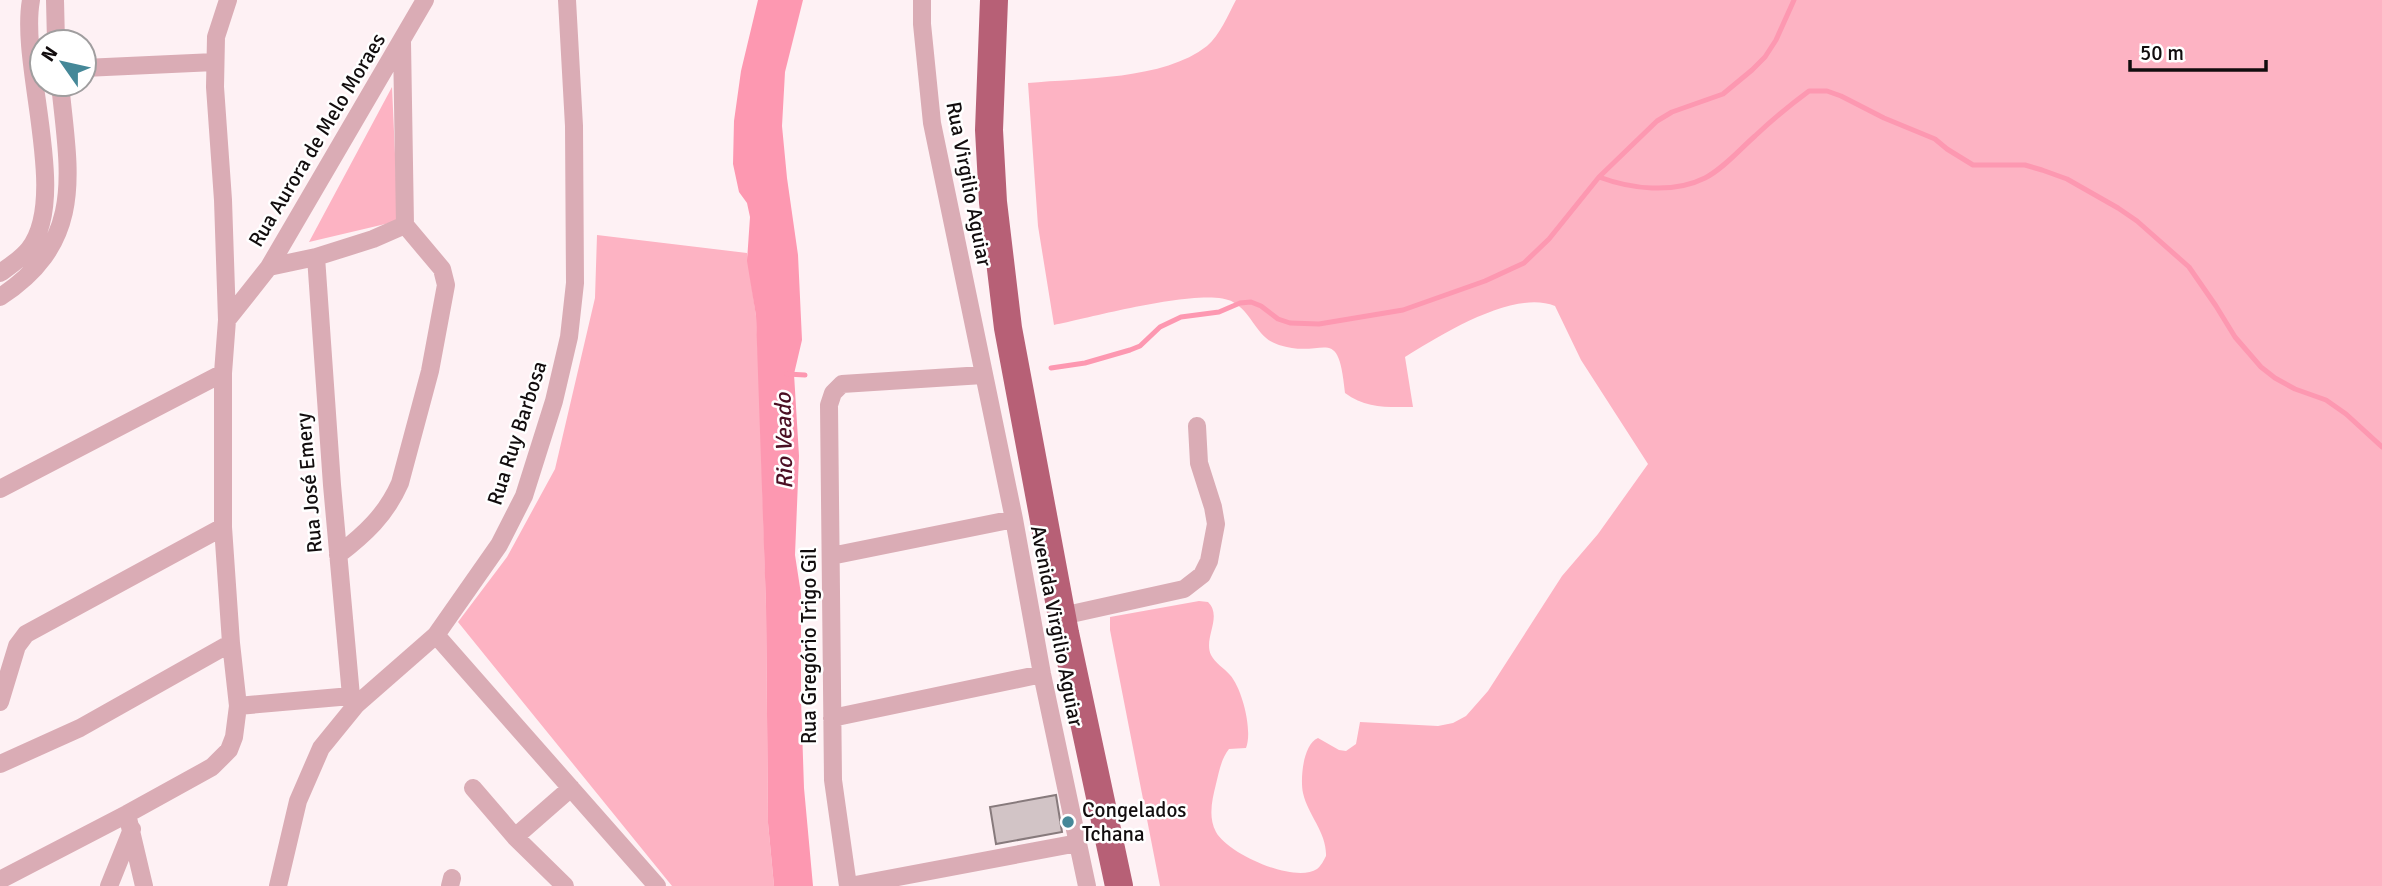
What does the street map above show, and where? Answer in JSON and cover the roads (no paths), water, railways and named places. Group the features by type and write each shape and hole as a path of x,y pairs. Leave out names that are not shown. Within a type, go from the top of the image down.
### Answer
{"highway":[{"path":"994,0 989,130 993,202 1008,328 1062,616 1119,886"}],"street":[{"path":"29,28 31,0"},
{"path":"55,0 56,28"},
{"path":"0,880 129,822 212,767 229,750 234,737 238,706 223,527 223,373 228,320 215,62 216,37 228,0"},
{"name":"Rua Aurora de Melo Moraes","path":"228,320 269,267 425,0"},
{"name":"Rua Ruy Barbosa","path":"278,886 298,801 321,747 354,700 436,635 499,545 524,496 554,401 569,337 575,284 576,199 567,0"},
{"name":"Rua Virgilio Aguiar","path":"922,0 932,123 983,375"},
{"path":"338,555 376,523 400,483 430,371 446,285 445,276 405,225 402,42"},
{"path":"98,67 215,62"},
{"path":"0,274 29,250 40,225 44,200 44,160 40,98"},
{"path":"0,297 33,273 52,247 62,225 67,203 68,176 61,98"},
{"name":"Rua Aurora de Melo Moraes","path":"269,267 316,257 373,239 405,225"},
{"name":"Rua José Emery","path":"316,257 338,555 354,700"},
{"path":"0,489 223,373"},
{"name":"Rua Gregório Trigo Gil","path":"849,886 833,780 829,405 833,393 842,384 983,375"},
{"name":"Avenida Virgilio Aguiar","path":"983,375 1087,886"},
{"path":"1062,616 1184,589 1202,575 1209,561 1216,524 1199,463 1197,426"},
{"path":"831,556 1014,519"},
{"path":"0,702 18,646 26,634 223,527"},
{"path":"436,635 657,886"},
{"path":"0,764 80,728 231,643"},
{"path":"832,718 1042,674"},
{"path":"238,706 354,700"},
{"path":"473,788 515,837 565,886"},
{"path":"515,837 571,788"},
{"path":"109,886 129,822"},
{"path":"129,822 144,886"},
{"path":"849,886 1078,843"}],"water":[{"name":"Rio Veado","path":"758,0 803,0 785,72 782,126 798,255 802,340 794,374 799,456 795,555 801,594 804,788 813,886 774,886 768,823 766,606 756,316 747,261 750,217 747,203 739,192 733,164 734,121 741,71"}],"waterway":[{"path":"1051,368 1085,363 1130,350 1140,346 1160,327 1181,317 1219,312 1240,303 1251,302 1278,319 1290,323 1319,324 1403,310 1485,281 1524,263 1549,239 1599,177 1657,121 1672,112 1723,94 1752,70 1776,40 1794,0"},
{"path":"1599,177 1652,188 1693,183 1719,169 1809,91 1827,91 1935,139 1973,165 2025,165 2042,170 2067,179 2118,208 2137,221 2189,267 2235,337 2261,367 2295,389 2326,400 2346,414 2382,447"},
{"path":"787,374 805,375"}],"place":[{"name":"Congelados Tchana","path":"1068,822"}]}
